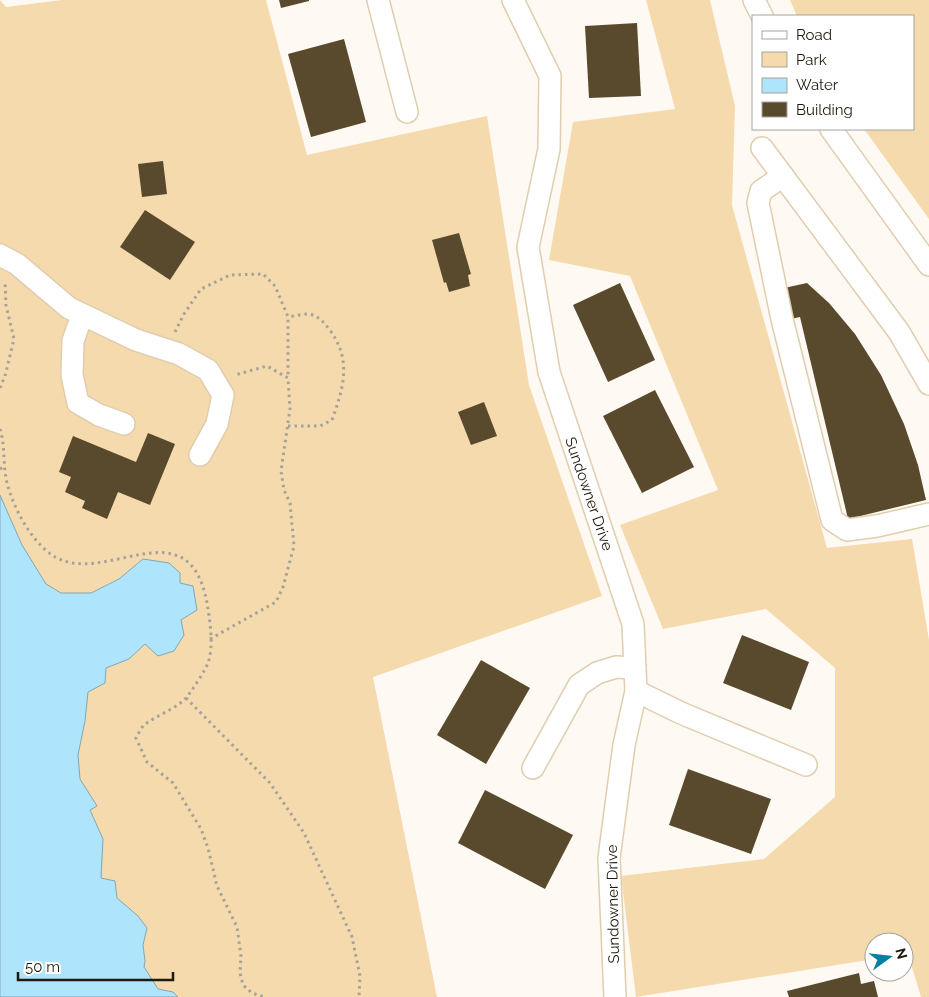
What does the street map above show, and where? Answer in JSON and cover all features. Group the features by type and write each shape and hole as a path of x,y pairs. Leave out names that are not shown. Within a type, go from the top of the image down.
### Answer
{"street":[{"path":"378,0 407,112"},
{"name":"Sundowner Drive","path":"513,0 550,76 549,149 528,247 549,372 633,624 636,691 624,745 609,858 615,997"},
{"path":"754,0 762,15"},
{"path":"832,130 929,265"},
{"path":"762,148 899,332 929,384"},
{"path":"783,176 761,191 758,203 782,319 832,520 847,530 876,526 929,514"},
{"path":"9,260 69,308 136,340 179,354 208,370 223,395 217,424 200,455"},
{"path":"82,315 73,341 72,375 78,403 99,415 124,424"},
{"path":"533,768 579,685 597,673 616,667 635,668"},
{"path":"636,691 681,713 806,765"}],"path":[{"path":"0,388 5,376 14,339 6,305 4,282 9,260"},
{"path":"167,350 184,314 200,288 230,275 263,274 275,286 288,317 290,409 281,471 284,490 290,503 294,546 283,587 276,602 210,639"},
{"path":"288,317 309,314 322,319 334,335 344,360 343,379 332,420 320,426 288,426"},
{"path":"214,380 267,366 288,378"},
{"path":"0,430 10,495 24,522 40,545 54,556 69,562 86,563 112,560 146,552 174,554 187,562 195,570 203,585 210,639 208,664 186,698 143,726 136,738 147,762 173,783 201,829 208,848 217,886 237,926 240,973 243,984 252,993 264,997"},
{"path":"0,469 5,466"},
{"path":"186,698 270,783 304,833 352,937 360,976 359,997"}],"green space":[{"path":"0,0 6,7 62,0 266,0 307,155 487,116 529,385 602,596 373,677 437,997 0,997"},
{"path":"646,0 710,0 735,106 732,205 827,548 912,539 929,640 929,997 921,997 914,974 914,932 864,932 864,961 636,997 621,876 764,859 835,797 835,668 766,609 663,629 620,525 718,490 630,276 549,260 573,122 675,109"},
{"path":"790,0 929,0 929,219 865,130 914,130 914,15 797,15"}],"water":[{"path":"0,495 22,545 46,584 61,593 91,593 119,579 143,559 169,563 180,573 180,583 193,586 197,610 181,620 184,635 174,651 158,656 145,644 129,659 106,668 105,683 88,692 85,721 78,755 80,779 97,806 90,810 103,839 101,878 115,881 117,898 138,916 147,928 143,945 144,967 158,989 173,992 178,997 0,997"}],"building":[{"path":"279,0 309,0 309,1 281,8"},
{"path":"637,23 641,96 589,98 585,26"},
{"path":"344,39 366,122 311,137 288,54"},
{"path":"163,161 167,194 142,197 138,164"},
{"path":"145,210 195,242 170,280 120,247"},
{"path":"459,233 471,274 468,275 470,286 449,292 446,282 444,283 432,240"},
{"path":"620,283 655,360 608,382 573,305"},
{"path":"807,283 829,303 855,334 881,375 904,424 918,465 926,500 848,519 800,317 791,319 784,288"},
{"path":"655,390 694,467 642,493 603,416"},
{"path":"484,402 497,436 471,445 458,412"},
{"path":"148,433 175,444 150,505 118,492 107,519 82,508 85,501 65,492 71,477 59,472 73,436 136,462"},
{"path":"742,635 809,662 791,710 723,683"},
{"path":"481,660 530,688 486,764 437,735"},
{"path":"688,769 771,799 751,854 669,825"},
{"path":"485,790 573,835 545,889 458,843"},
{"path":"859,973 861,984 874,982 878,997 789,997 787,991"}]}
